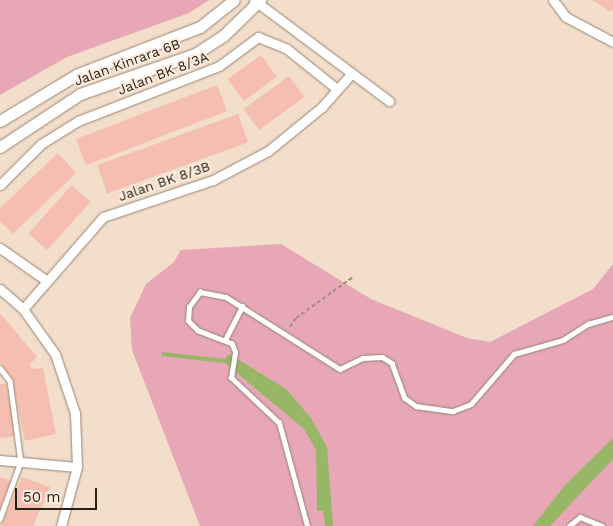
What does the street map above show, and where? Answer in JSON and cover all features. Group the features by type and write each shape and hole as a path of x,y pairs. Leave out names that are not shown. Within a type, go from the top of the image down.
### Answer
{"street":[{"name":"Jalan Kinrara 6B","path":"0,121 76,75 200,27 234,0"},
{"path":"553,0 572,22 613,42"},
{"name":"Jalan Kinrara 6B","path":"0,147 80,94 195,54 223,36 257,1"},
{"path":"257,1 389,101"},
{"name":"Jalan BK 8/3A","path":"0,185 41,144 78,121 219,66 258,38 281,46 337,89"},
{"name":"Jalan BK 8/3B","path":"23,309 103,217 213,180 260,155 322,107 351,74"},
{"path":"0,248 47,281"},
{"path":"0,289 23,309 55,354 75,413 77,467 61,526"},
{"path":"0,460 77,467"}],"lane":[{"path":"308,526 279,423 265,406 236,385 229,371 236,352 225,340 192,326 189,307 200,292 208,290 242,306 340,369 363,358 382,357 392,363 405,398 416,406 453,411 471,404 514,354 563,340 588,324 613,318"},
{"path":"225,340 242,306"},
{"path":"0,368 10,382 22,462 0,519"},
{"path":"569,526 580,517 602,526"}],"path":[{"path":"286,334 296,318 353,277"}],"shaded area":[{"path":"0,0 209,0 189,13 67,57 0,95"},
{"path":"281,244 371,299 467,338 490,342 593,289 613,264 613,526 200,526 132,350 130,318 146,284 173,263 181,250"},
{"path":"161,352 225,359 229,354 286,389 311,418 327,447 333,526 325,526 323,511 317,511 316,450 304,429 225,363 162,356"},
{"path":"613,438 613,459 550,526 533,526 565,485"}],"building":[{"path":"592,0 613,0 613,9 611,12"},
{"path":"261,55 277,77 244,101 228,79"},
{"path":"289,76 304,97 259,130 244,109"},
{"path":"217,85 227,111 86,165 76,139"},
{"path":"238,114 248,142 107,193 97,165"},
{"path":"58,153 76,173 13,234 0,221 0,208"},
{"path":"72,185 91,202 47,250 29,233"},
{"path":"0,313 37,357 30,364 32,369 43,368 56,434 25,441 11,376 0,363"},
{"path":"0,384 6,384 16,436 0,438"},
{"path":"0,477 12,481 0,508"},
{"path":"22,477 50,487 33,526 1,526"}]}
